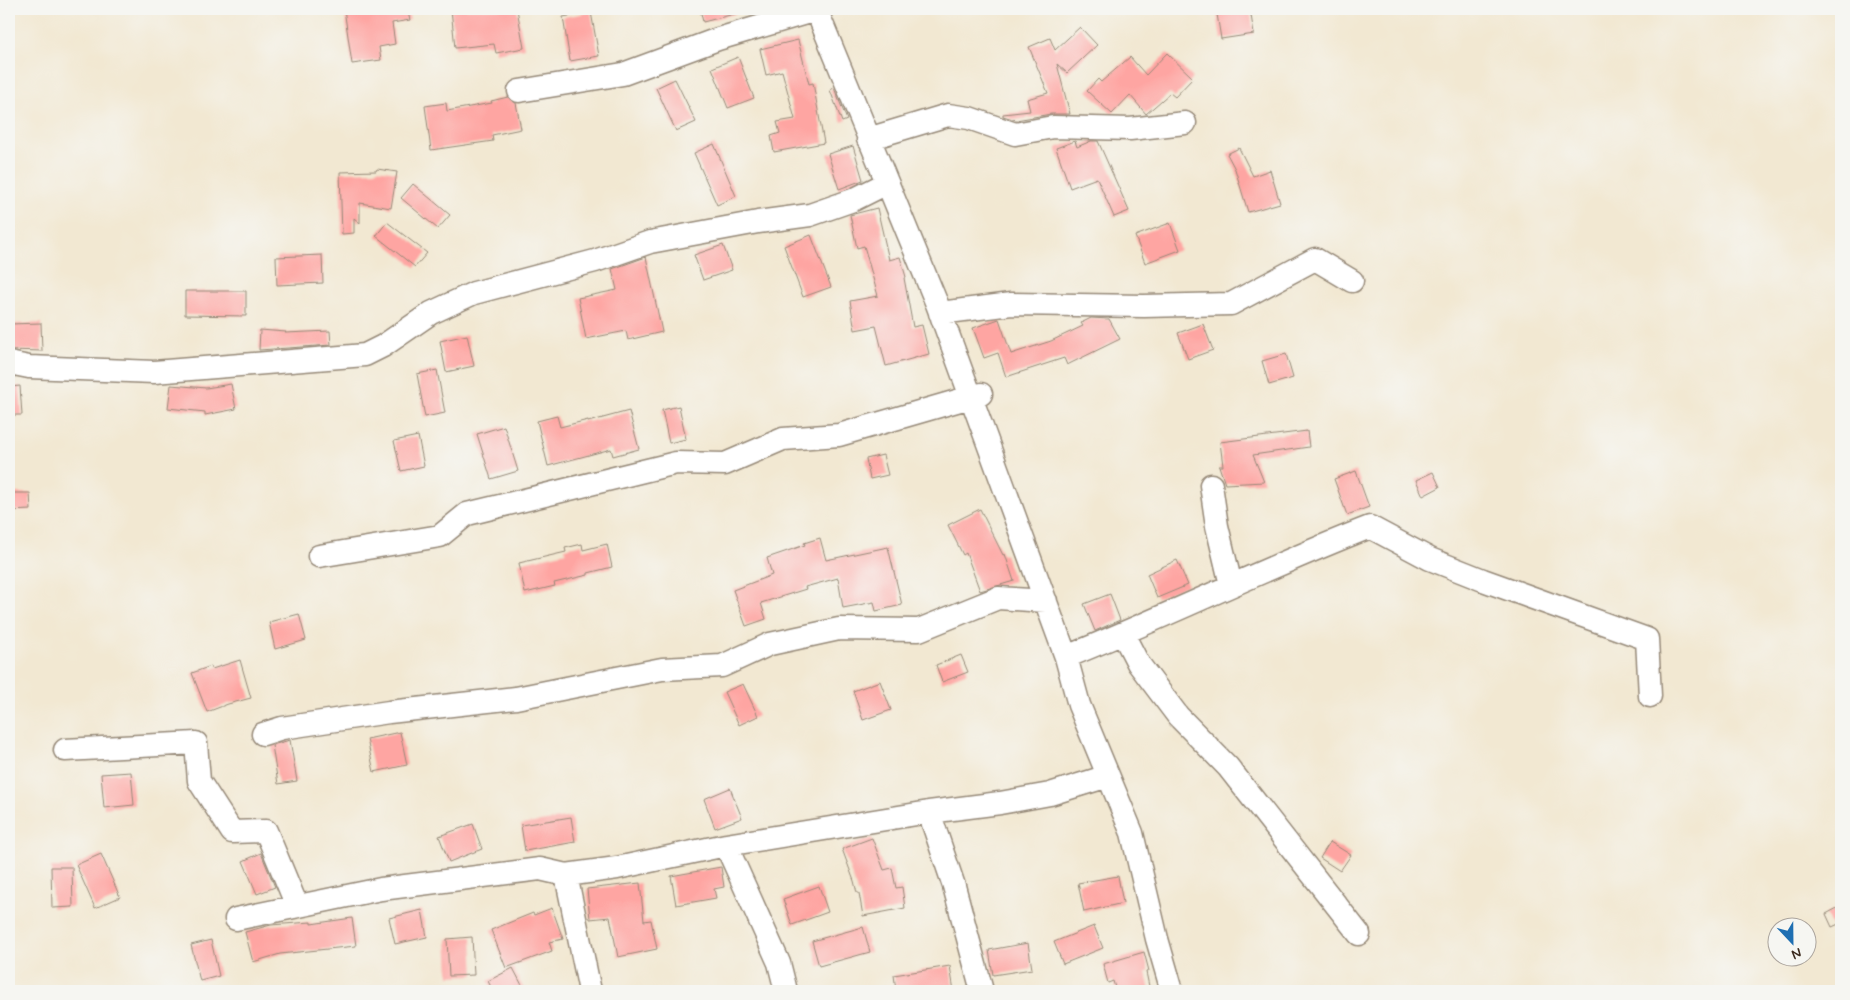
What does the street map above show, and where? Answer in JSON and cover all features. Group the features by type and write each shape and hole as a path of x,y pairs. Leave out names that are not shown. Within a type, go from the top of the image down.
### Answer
{"street":[{"path":"519,91 624,74 718,39 816,9 868,139 976,396 1066,657 1079,705 1132,833 1157,939 1172,991"},
{"path":"868,139 948,115 969,118 1014,134 1053,127 1130,129 1185,123"},
{"path":"9,363 28,367 154,372 365,355 431,314 474,293 595,261 650,242 758,222 810,215 853,200 887,183"},
{"path":"940,313 1011,304 1144,306 1231,304 1315,259 1352,282"},
{"path":"319,556 440,536 467,514 676,463 725,464 784,439 840,435 976,396"},
{"path":"1212,485 1216,526 1231,585"},
{"path":"1066,657 1123,634 1300,554 1370,527 1430,559 1647,639 1650,696"},
{"path":"263,734 282,728 379,714 516,698 662,669 722,666 770,644 839,629 919,630 998,598 1046,601"},
{"path":"1123,634 1138,663 1178,716 1228,767 1359,934"},
{"path":"65,750 196,743 199,781 232,832 266,831 297,906"},
{"path":"236,919 381,889 540,869 566,876 618,868 726,845 1050,794 1108,776"},
{"path":"929,812 954,886 982,991"},
{"path":"726,845 779,963 786,991"},
{"path":"566,876 590,991"}],"building":[{"path":"344,9 407,9 410,20 392,23 395,44 379,47 381,60 352,64"},
{"path":"451,9 517,9 524,48 496,53 494,44 455,48"},
{"path":"700,9 737,9 738,13 703,22"},
{"path":"1250,9 1254,34 1221,39 1217,14"},
{"path":"591,12 599,56 570,61 563,17"},
{"path":"1080,27 1097,45 1067,73 1057,64 1070,114 1051,114 1016,120 1003,116 1003,114 1030,111 1027,99 1048,93 1029,47 1050,38 1055,50"},
{"path":"798,40 809,84 813,83 824,143 774,152 771,136 780,133 777,122 795,119 782,71 766,75 760,49"},
{"path":"1167,53 1193,78 1175,97 1170,93 1146,114 1130,95 1112,114 1087,91 1098,79 1101,82 1130,57 1146,75"},
{"path":"738,57 754,98 728,108 712,68"},
{"path":"675,79 696,122 676,131 656,88"},
{"path":"834,88 847,120 842,122 830,90"},
{"path":"508,97 516,103 521,129 492,135 493,141 431,150 425,106 446,103 447,111 492,103 491,101"},
{"path":"1075,141 1077,147 1091,141 1098,141 1129,211 1114,217 1097,178 1070,188 1056,148"},
{"path":"714,144 736,196 717,205 694,153"},
{"path":"853,146 863,180 839,189 828,154"},
{"path":"1239,148 1253,176 1270,170 1280,203 1248,212 1235,169 1227,154"},
{"path":"377,169 397,172 391,208 360,203 360,223 354,218 354,233 342,234 340,172 376,171"},
{"path":"413,184 450,215 438,229 401,198"},
{"path":"877,208 889,260 900,257 906,277 904,278 913,327 922,325 929,354 886,366 876,326 855,330 850,301 878,296 864,246 857,248 850,215"},
{"path":"387,222 427,253 415,267 376,236"},
{"path":"1170,223 1180,250 1145,263 1135,236"},
{"path":"811,235 831,287 803,297 784,246"},
{"path":"723,245 732,270 703,280 694,255"},
{"path":"322,255 323,283 277,285 276,257"},
{"path":"646,257 662,332 628,340 626,331 586,339 578,298 617,290 612,269"},
{"path":"185,291 246,291 246,316 185,315"},
{"path":"1091,318 1109,319 1120,339 1067,365 1064,358 1006,377 998,353 984,358 973,328 999,319 1011,354 1051,341 1083,326 1081,323"},
{"path":"41,323 42,351 9,350 9,324"},
{"path":"1203,324 1213,350 1188,359 1178,333"},
{"path":"260,330 285,333 330,331 331,345 259,350"},
{"path":"467,335 474,366 446,372 440,341"},
{"path":"1286,354 1293,378 1269,385 1262,361"},
{"path":"437,370 445,413 425,417 417,374"},
{"path":"231,384 236,409 205,415 205,412 168,408 171,385 206,388"},
{"path":"20,386 22,415 9,415 9,387"},
{"path":"679,406 686,439 669,443 662,410"},
{"path":"629,411 639,449 613,456 611,449 548,466 537,421 557,416 560,427"},
{"path":"504,426 518,471 491,479 477,434"},
{"path":"1307,431 1309,447 1253,455 1264,482 1225,484 1219,466 1223,466 1220,442"},
{"path":"418,436 424,466 401,471 394,441"},
{"path":"883,455 888,475 870,479 866,459"},
{"path":"1356,471 1369,507 1347,515 1334,479"},
{"path":"1433,472 1440,487 1423,496 1416,480"},
{"path":"9,493 30,493 31,510 9,511"},
{"path":"980,509 1003,555 1005,554 1014,581 980,591 966,553 963,555 948,525"},
{"path":"820,538 826,560 888,547 902,605 876,611 874,602 843,608 838,578 805,587 806,589 761,603 766,619 746,626 733,590 772,575 767,558"},
{"path":"582,544 583,550 607,544 612,567 554,583 555,586 525,593 519,563 566,552 565,548"},
{"path":"1177,560 1188,585 1157,598 1147,574"},
{"path":"1110,594 1120,620 1095,631 1084,604"},
{"path":"299,614 306,640 275,649 269,622"},
{"path":"961,655 968,672 942,682 936,665"},
{"path":"240,660 251,698 207,712 192,673 211,666 212,669"},
{"path":"880,681 891,710 863,720 853,691"},
{"path":"743,684 758,716 739,725 724,692"},
{"path":"400,732 407,765 374,772 367,739"},
{"path":"290,740 297,781 278,784 272,745"},
{"path":"131,772 134,805 104,808 101,774"},
{"path":"730,788 742,818 715,828 704,799"},
{"path":"571,817 575,842 525,851 521,825"},
{"path":"473,824 482,849 449,862 439,836"},
{"path":"872,838 884,870 892,868 896,888 902,887 905,908 863,916 859,893 857,893 842,849"},
{"path":"1330,842 1351,855 1340,871 1320,858"},
{"path":"261,853 275,887 257,894 243,861"},
{"path":"101,854 120,897 95,908 76,865"},
{"path":"51,867 72,867 73,907 52,908"},
{"path":"721,867 724,887 714,889 716,898 676,905 671,876"},
{"path":"1118,876 1123,903 1084,912 1078,883"},
{"path":"640,883 644,921 651,920 657,949 618,957 610,917 590,919 587,889"},
{"path":"819,886 828,912 792,925 783,899"},
{"path":"1841,906 1841,923 1832,927 1826,914"},
{"path":"552,908 563,939 549,942 552,951 506,968 491,930 533,913 534,915"},
{"path":"422,910 427,937 395,944 389,918"},
{"path":"352,918 356,946 280,954 253,962 245,932 271,925 311,922 311,924"},
{"path":"1094,926 1103,948 1063,964 1054,942"},
{"path":"863,927 870,952 819,966 812,941"},
{"path":"472,937 474,975 449,976 447,939"},
{"path":"211,940 219,976 200,981 191,945"},
{"path":"1028,943 1032,969 993,975 989,950"},
{"path":"1144,952 1149,971 1146,972 1150,991 1116,991 1113,981 1108,983 1103,964"},
{"path":"950,966 954,991 896,991 894,975"},
{"path":"513,968 525,991 493,991 488,981"}]}
